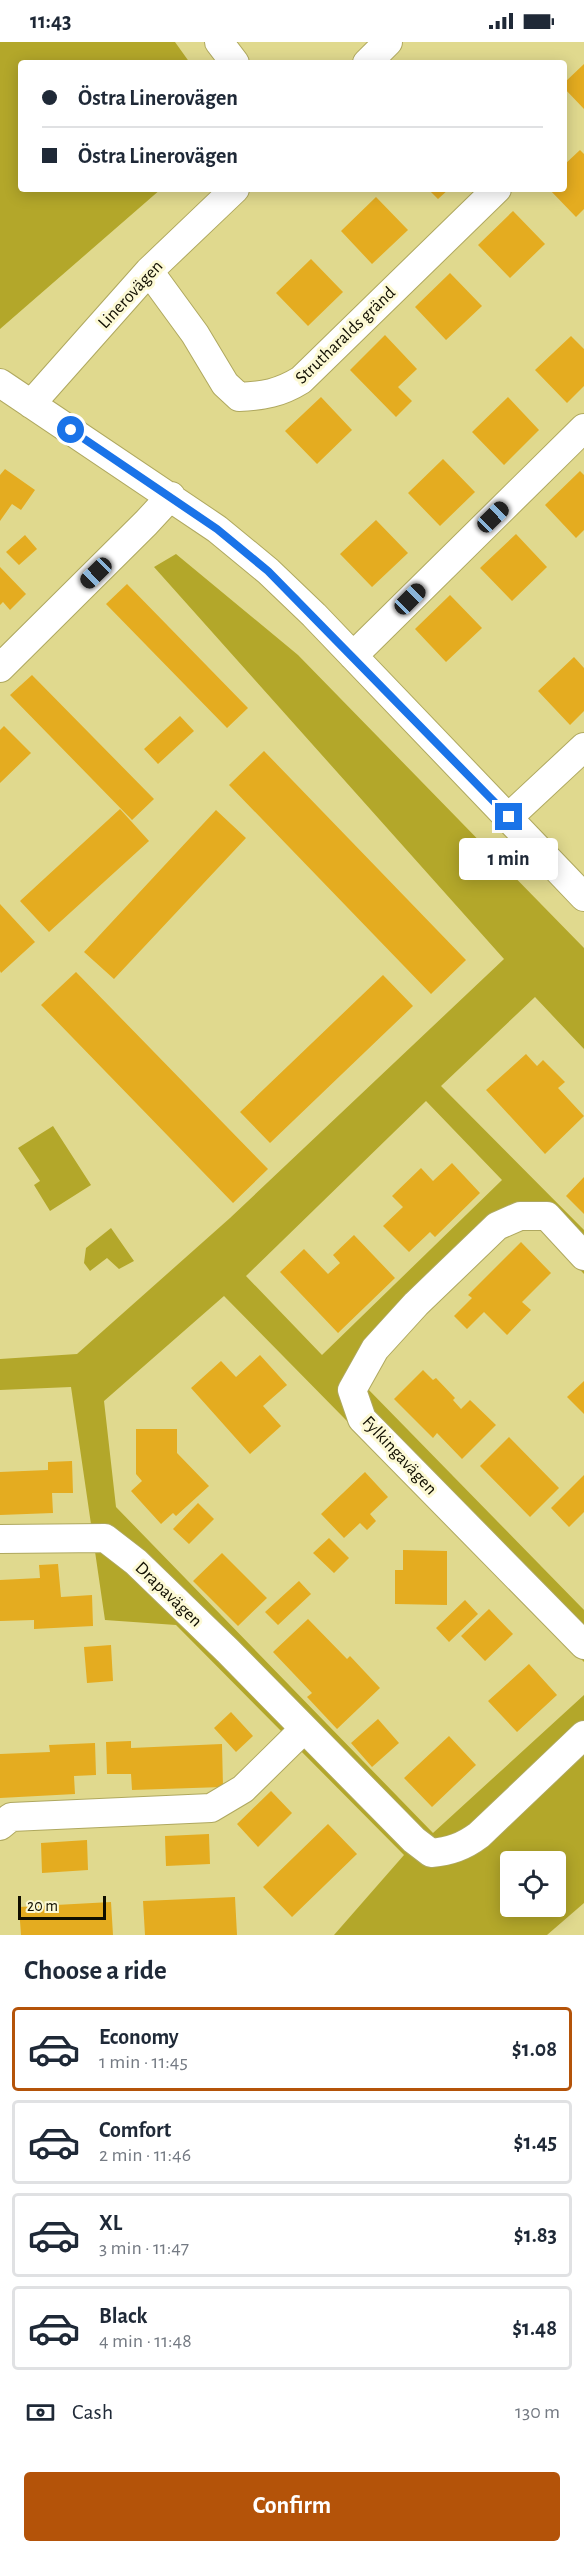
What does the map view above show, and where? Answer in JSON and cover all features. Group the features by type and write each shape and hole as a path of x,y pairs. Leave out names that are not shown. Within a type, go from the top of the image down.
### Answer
{"street":[{"path":"219,42 233,60"},
{"path":"370,60 388,42"},
{"name":"Linerovägen","path":"31,404 149,271 232,192"},
{"name":"Strutharalds gränd","path":"149,271 195,334 225,384 239,397 266,396 287,389 301,380 494,192"},
{"path":"0,383 171,496 217,529 268,571 353,656 584,897"},
{"path":"353,656 584,428"},
{"path":"0,668 171,496"},
{"path":"509,817 584,747"},
{"name":"Fylkingavägen","path":"584,1256 547,1216 520,1216 497,1226 416,1304 375,1349 352,1390 362,1419 584,1645"},
{"name":"Drapavägen","path":"0,1539 105,1538 153,1578 414,1840 431,1853 451,1851 466,1845 479,1835 584,1735"},
{"path":"0,1826 11,1816 211,1808 243,1789 304,1729"}],"shaded area":[{"path":"0,42 175,42 188,60 18,60 18,192 158,192 0,329"},
{"path":"176,554 298,655 584,948 584,1049 535,997 441,1086 584,1230 584,1274 542,1230 511,1228 387,1345 365,1386 584,1610 584,1662 224,1296 104,1401 116,1507 433,1833 584,1695 584,1903 547,1935 334,1935 404,1855 176,1625 105,1620 71,1387 0,1390 0,1359 77,1354 230,1218 504,959 154,567","holes":["426,1101 502,1180 322,1355 246,1276"]},
{"path":"53,1126 91,1185 50,1211 34,1185 40,1181 18,1148"},
{"path":"111,1228 134,1261 119,1269 107,1258 90,1271 84,1263 86,1248"}],"building":[{"path":"584,64 584,109 567,91 567,80"},
{"path":"580,150 584,154 584,209 576,217 552,192 567,192 567,162"},
{"path":"431,192 446,192 438,199"},
{"path":"376,197 408,230 372,264 341,231"},
{"path":"513,211 545,244 510,278 478,245"},
{"path":"311,259 343,292 308,326 276,293"},
{"path":"450,273 482,306 446,340 415,307"},
{"path":"385,335 417,369 398,387 412,401 396,417 350,370"},
{"path":"571,336 584,349 584,386 567,403 535,370"},
{"path":"321,397 352,430 317,464 285,431"},
{"path":"508,397 539,430 504,465 472,432"},
{"path":"443,459 475,492 440,526 408,493"},
{"path":"5,469 35,490 21,510 12,504 0,521 0,475"},
{"path":"580,471 584,475 584,530 576,538 545,505"},
{"path":"376,520 408,553 372,587 340,554"},
{"path":"516,534 547,567 512,601 480,568"},
{"path":"25,535 37,549 19,565 6,552"},
{"path":"0,567 26,594 10,610 3,602 0,605"},
{"path":"127,584 248,708 227,728 106,604"},
{"path":"450,595 482,628 446,662 415,629"},
{"path":"574,657 584,668 584,711 570,725 538,691"},
{"path":"32,675 154,799 132,820 10,695"},
{"path":"180,716 194,731 158,764 144,749"},
{"path":"4,726 31,753 0,783 0,730"},
{"path":"264,751 466,960 431,994 229,785"},
{"path":"120,809 149,841 49,932 20,901"},
{"path":"216,810 246,838 114,979 84,952"},
{"path":"0,904 35,942 1,973 0,971"},
{"path":"76,972 268,1169 233,1203 41,1005"},
{"path":"383,975 413,1006 270,1143 240,1112"},
{"path":"526,1054 537,1066 543,1060 565,1082 558,1088 584,1116 545,1154 486,1090"},
{"path":"452,1163 480,1193 435,1237 430,1232 409,1252 383,1226 403,1207 392,1196 421,1168 433,1181"},
{"path":"584,1177 584,1214 566,1196"},
{"path":"354,1235 395,1278 338,1333 280,1272 304,1249 328,1274 340,1263 333,1255"},
{"path":"521,1242 551,1273 522,1302 531,1310 507,1335 484,1312 467,1329 454,1316 472,1298 468,1295"},
{"path":"260,1355 287,1385 263,1406 281,1426 250,1454 191,1388 221,1361 236,1377"},
{"path":"423,1370 433,1380 436,1378 455,1398 453,1400 461,1409 470,1400 496,1425 462,1459 437,1433 433,1438 394,1399"},
{"path":"584,1381 584,1414 567,1397"},
{"path":"136,1429 177,1429 177,1453 209,1486 176,1516 173,1513 161,1524 131,1491 142,1481 136,1474"},
{"path":"509,1437 559,1488 530,1517 480,1466"},
{"path":"72,1461 73,1493 52,1493 53,1513 0,1515 0,1472 48,1470 48,1462"},
{"path":"365,1472 388,1497 370,1514 376,1521 367,1530 360,1523 344,1538 321,1514"},
{"path":"584,1475 584,1512 569,1527 551,1508"},
{"path":"198,1503 214,1519 189,1544 173,1529"},
{"path":"329,1538 349,1558 334,1573 313,1553"},
{"path":"403,1550 447,1551 447,1605 395,1604 395,1570 403,1570"},
{"path":"222,1553 267,1598 238,1626 193,1581"},
{"path":"58,1564 61,1597 92,1595 93,1626 34,1629 34,1620 0,1621 0,1580 40,1578 39,1565"},
{"path":"299,1581 311,1594 278,1625 265,1612"},
{"path":"465,1600 478,1614 449,1642 436,1628"},
{"path":"489,1609 513,1634 485,1661 461,1636"},
{"path":"308,1619 347,1659 350,1656 380,1688 337,1729 307,1697 312,1693 273,1652"},
{"path":"111,1645 113,1681 87,1683 84,1647"},
{"path":"529,1664 557,1695 517,1732 488,1701"},
{"path":"231,1712 253,1736 236,1752 214,1728"},
{"path":"378,1719 399,1743 372,1767 351,1743"},
{"path":"449,1736 476,1765 432,1807 404,1778"},
{"path":"131,1741 131,1748 222,1744 223,1787 132,1790 131,1774 107,1774 106,1742"},
{"path":"95,1743 96,1775 74,1776 75,1794 0,1798 0,1754 50,1752 49,1745"},
{"path":"271,1791 292,1813 258,1847 237,1824"},
{"path":"328,1824 357,1854 292,1917 263,1887"},
{"path":"209,1834 210,1864 166,1866 165,1836"},
{"path":"87,1840 88,1870 42,1873 41,1843"},
{"path":"235,1897 237,1935 145,1935 143,1901"},
{"path":"111,1902 113,1935 21,1935 19,1907"}],"route":[{"path":"71,430 171,496 217,529 268,571 314,615 509,817"}]}
